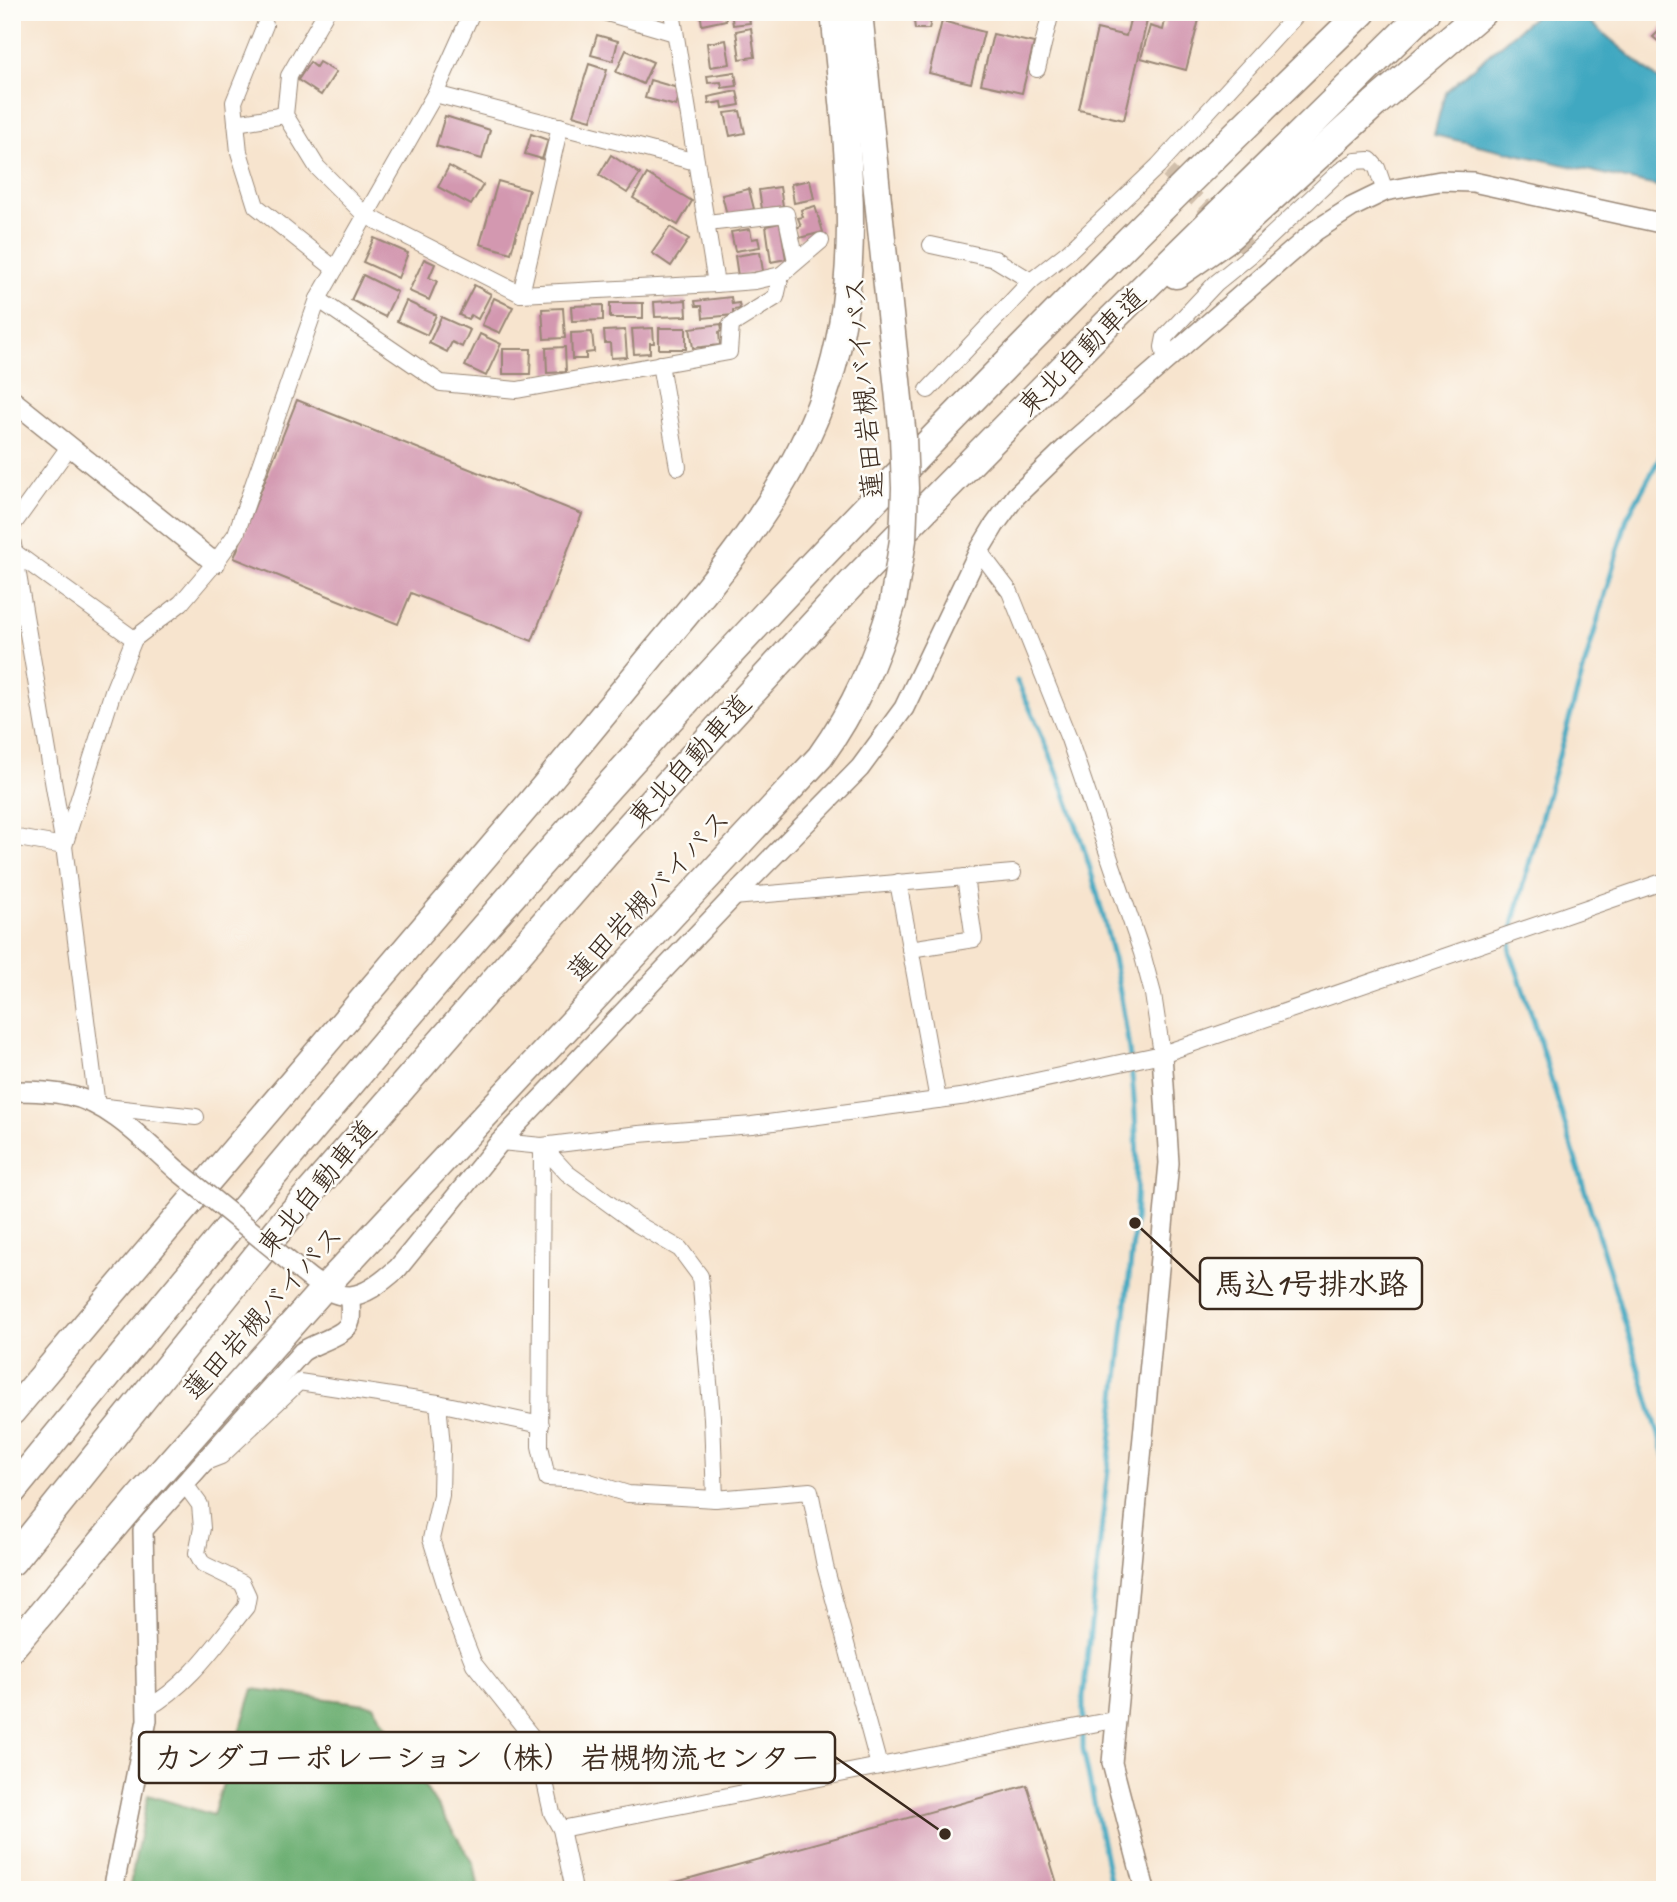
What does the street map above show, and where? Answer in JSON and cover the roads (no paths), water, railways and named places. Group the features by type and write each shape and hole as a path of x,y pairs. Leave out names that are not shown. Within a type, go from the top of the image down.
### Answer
{"highway":[{"name":"蓮田岩槻バイパス","path":"12,1412 575,750 726,567 779,489 814,423 827,388 838,348 845,297 850,244 847,154 834,12"},
{"name":"蓮田岩槻バイパス","path":"12,1648 147,1488 323,1289 820,757 843,725 880,650 894,602 904,540 903,437 859,12"},
{"name":"東北自動車道","path":"12,1491 354,1077 685,702 822,555 1069,299 1362,12"},
{"name":"東北自動車道","path":"12,1561 283,1224 611,846 854,581 1108,323 1424,12"},
{"path":"1108,323 1226,239 1374,104 1482,12"}],"street":[{"path":"326,12 289,76 285,115 317,167 365,215 521,294 755,281 781,275 821,241"},
{"path":"64,846 113,691 134,639 181,603 215,564 236,534 318,299 435,94 472,12"},
{"path":"604,12 675,33"},
{"path":"672,12 716,284"},
{"path":"1037,69 1051,12"},
{"path":"928,390 1031,281 1163,169 1299,12"},
{"path":"265,25 233,103 239,152 256,206 335,269"},
{"path":"435,94 696,162"},
{"path":"236,123 285,115"},
{"path":"521,294 560,126"},
{"path":"1166,361 1163,347 1165,337 1216,283 1253,253 1340,171 1356,161 1370,160 1377,168 1385,191"},
{"path":"12,1091 68,1095 97,1106 115,1117 323,1289 336,1296 350,1297 365,1292 398,1268 500,1142 860,768 904,708 979,551 1016,496 1072,442 1315,231 1352,206 1385,191 1440,181 1474,182 1665,224"},
{"path":"707,223 786,214 796,261"},
{"path":"931,245 995,259 1031,281"},
{"path":"318,299 441,383 517,390 729,352 731,325 776,298 781,275"},
{"path":"660,364 678,467"},
{"path":"12,400 215,564"},
{"path":"12,526 69,447"},
{"path":"13,546 134,639"},
{"path":"13,546 64,846 97,1106"},
{"path":"979,551 1010,592 1069,739 1142,953 1153,994 1162,1054 1169,1163 1112,1763 1145,1890"},
{"path":"12,837 64,846"},
{"path":"733,897 1013,873"},
{"path":"911,949 974,939 965,877"},
{"path":"500,1142 542,1146 639,1134 752,1125 938,1100 1055,1079 1162,1054 1665,881"},
{"path":"898,882 938,1100"},
{"path":"97,1106 196,1117"},
{"path":"542,1146 540,1446 547,1478 583,1479 628,1494 715,1499 810,1491 825,1566 880,1766"},
{"path":"542,1146 567,1174 636,1224 680,1249 700,1276 712,1418 715,1499"},
{"path":"113,1890 146,1720 143,1530 302,1352 313,1343 346,1330 350,1323 350,1297"},
{"path":"199,1465 221,1456 299,1382 438,1403 541,1425"},
{"path":"438,1403 442,1446 441,1495 431,1539 455,1616 474,1664 536,1742 552,1814 561,1829 574,1890"},
{"path":"146,1709 169,1696 196,1670 246,1606 248,1595 243,1583 203,1564 197,1553 202,1528 200,1504 184,1483"},
{"path":"561,1829 1118,1719"}],"water":[{"path":"1539,12 1578,12 1665,85 1665,188 1434,135 1445,92"}],"waterway":[{"path":"1665,448 1627,518 1545,804 1514,921 1510,951 1665,1455"},
{"path":"1017,681 1045,744 1092,876 1124,1015 1133,1084 1137,1154 1135,1223 1083,1697 1083,1749 1112,1890"}],"tunnel":[{"path":"1168,172 1253,253"}],"place":[{"name":"馬込1号排水路","path":"1135,1223"},
{"name":"カンダコーポレーション（株） 岩槻物流センター","path":"945,1834"}]}
